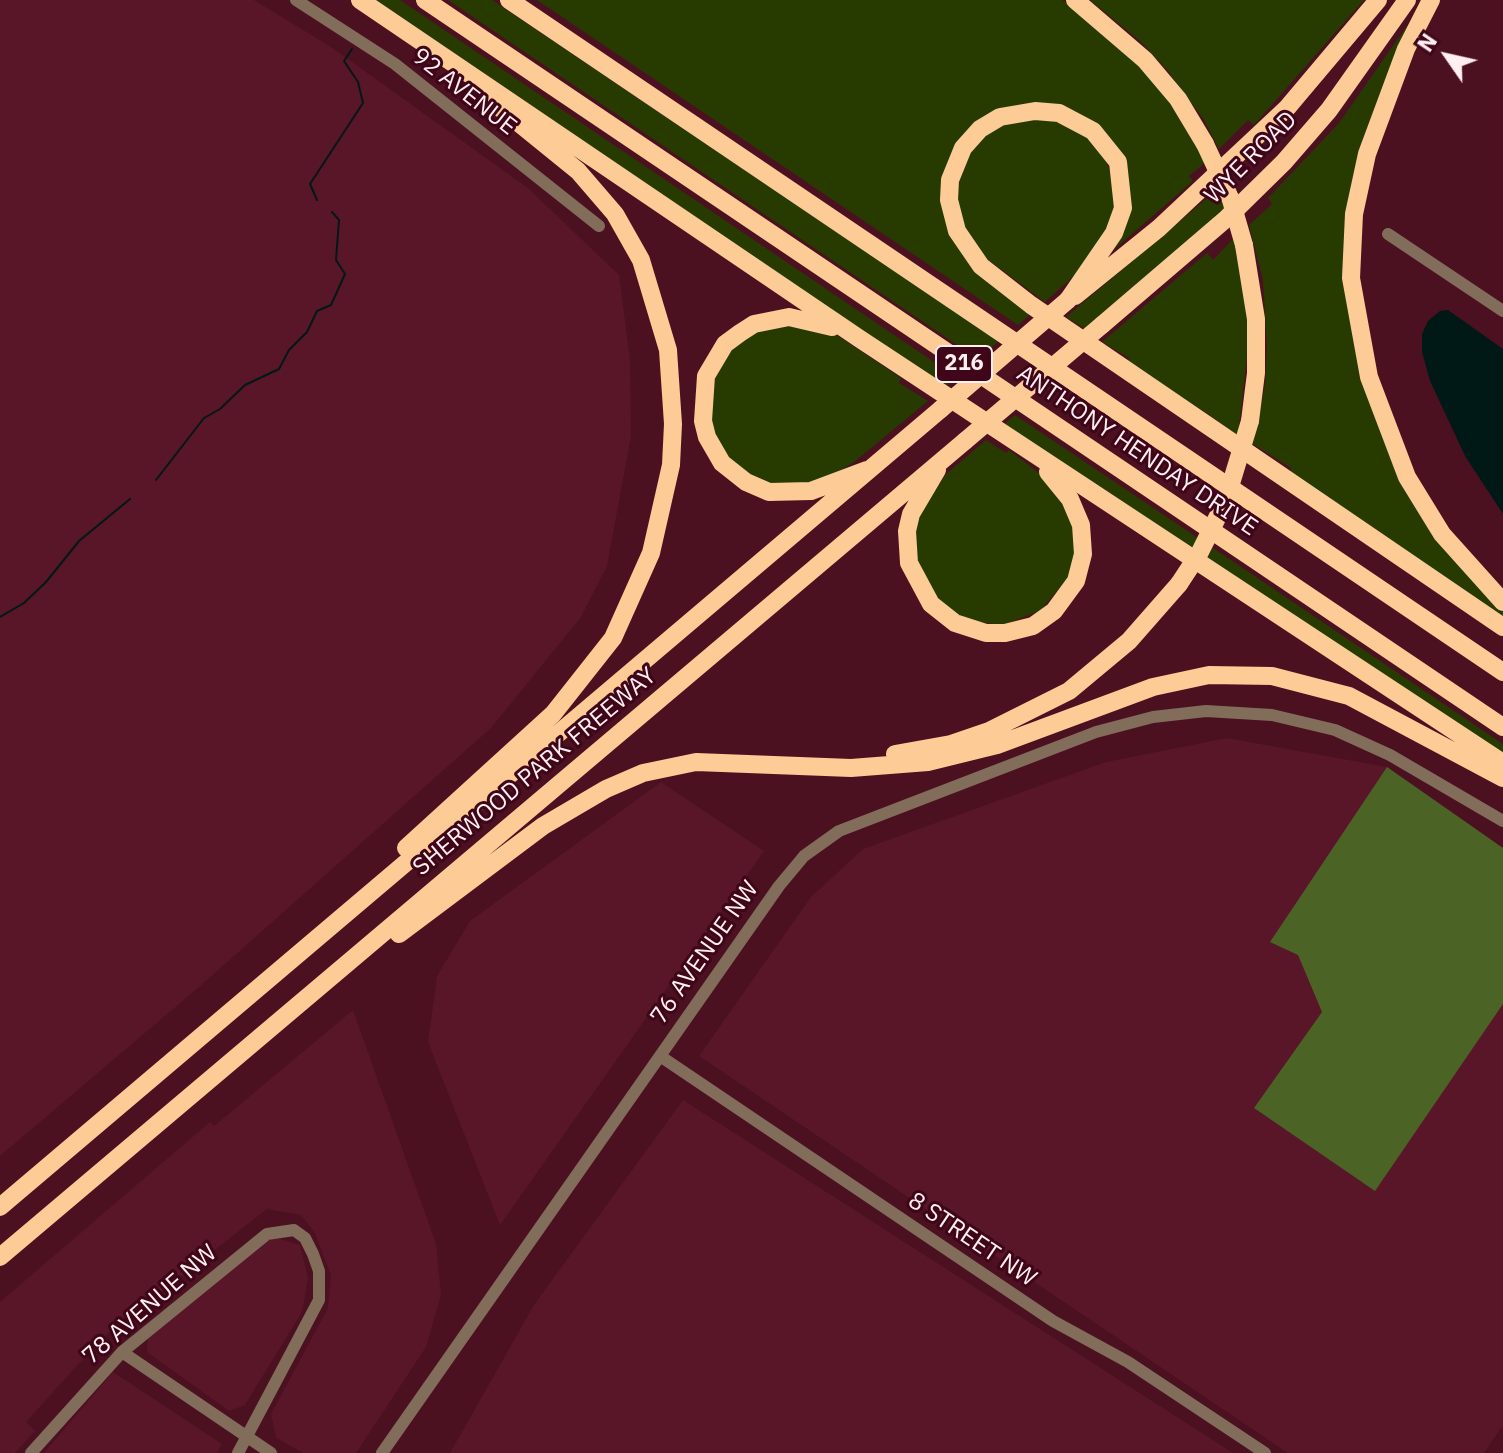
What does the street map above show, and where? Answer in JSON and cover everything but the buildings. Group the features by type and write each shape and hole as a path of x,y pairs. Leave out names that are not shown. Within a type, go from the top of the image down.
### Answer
{"highway":[{"path":"360,0 860,339 1503,763"},
{"name":"ANTHONY HENDAY DRIVE","path":"425,0 1503,727"},
{"name":"ANTHONY HENDAY DRIVE","path":"509,0 1503,672"},
{"path":"753,763 908,752 989,731 1044,705 1089,676 1129,641 1179,584 1200,552 1226,500 1250,421 1256,373 1256,319 1244,245 1231,200 1205,144 1178,99 1145,60 1109,25 1075,0"},
{"name":"WYE ROAD","path":"1068,300 1159,228 1287,108 1378,0"},
{"name":"WYE ROAD","path":"1102,325 1227,218 1284,162 1329,110 1407,0"},
{"path":"1431,0 1406,49 1367,154 1354,214 1351,278 1369,377 1407,477 1442,534 1503,602"},
{"path":"364,898 395,857 553,714 613,638 641,580 659,528 671,465 673,424 668,350 652,289 628,235 578,171 431,55 419,40"},
{"path":"1068,300 1114,233 1123,208 1118,162 1093,131 1068,117 1035,111 1000,117 980,129 963,148 950,180 949,200 954,224 966,249 981,266 1022,299 1503,627"},
{"name":"SHERWOOD PARK FREEWAY","path":"0,1207 874,468 1068,300"},
{"path":"860,339 804,319 789,317 754,324 725,344 714,360 703,391 703,421 707,437 722,463 746,482 769,492 811,491 849,474 874,468"},
{"name":"SHERWOOD PARK FREEWAY","path":"0,1257 1102,325"},
{"path":"946,456 911,514 907,531 909,563 920,590 942,615 971,630 1005,633 1033,626 1054,611 1076,581 1083,554 1077,512 1063,489 1034,455"},
{"path":"351,960 377,951 543,826 606,789 670,766 696,762 851,768 953,757 1009,741 1153,687 1234,674 1298,680 1349,696 1503,778"}],"street":[{"name":"92 AVENUE","path":"296,0 395,64 599,226"},
{"path":"1388,234 1503,311"},
{"name":"76 AVENUE NW","path":"382,1453 792,869 829,837 858,821 1096,732 1174,714 1229,712 1315,724 1390,755 1503,821"},
{"name":"8 STREET NW","path":"660,1056 1053,1321 1128,1362 1265,1453"},
{"name":"78 AVENUE NW","path":"31,1453 122,1352 271,1231 286,1229 305,1238 319,1271 319,1300 248,1437"},
{"path":"122,1352 271,1453"},
{"name":"76 AVENUE NW","path":"390,1453 418,1405"},
{"path":"238,1453 248,1437"}],"shaded area":[{"path":"0,0 254,0 331,47 528,188 619,275 630,359 631,436 607,566 581,617 491,728 199,987 0,1156"},
{"path":"1227,738 1387,767 1271,942 1298,954 1322,1012 1254,1108 1375,1190 1503,1004 1503,1425 1484,1453 1288,1453 699,1056 811,897 863,849 1106,762"},
{"path":"661,782 764,851 500,1225 428,1042 437,976 470,921"},
{"path":"353,1010 436,1244 441,1295 426,1347 356,1453 303,1453 276,1438 271,1414 328,1308 331,1276 315,1233 301,1215 267,1209 102,1338 26,1422 35,1431 15,1453 0,1453 0,1302 210,1122 214,1126"},
{"path":"683,1100 1233,1453 450,1453 534,1305"},
{"path":"273,1237 300,1245 308,1278 302,1312 245,1405 229,1411 147,1352 148,1338"},
{"path":"113,1372 222,1444 217,1453 44,1453"}],"green space":[{"path":"376,0 400,0 956,377 945,387"},
{"path":"448,0 492,0 999,341 978,359"},
{"path":"537,0 1062,0 1094,22 1163,90 1206,162 1189,176 1193,181 1110,253 1120,161 1046,106 960,143 955,243 976,270 1032,313 1018,325"},
{"path":"1090,0 1364,0 1254,125 1248,120 1219,149 1204,120 1167,70 1140,41"},
{"path":"1425,0 1429,0 1394,56 1365,133 1349,222 1391,456 1503,606 1503,618 1290,474 1291,468 1253,444 1265,385 1267,347 1263,280 1249,225 1272,204 1268,198 1339,123"},
{"path":"1029,117 1057,120 1082,132 1106,159 1117,195 1114,216 1086,265 1045,302 968,245 954,194 973,145 993,129"},
{"path":"1218,189 1226,209 1085,329 1066,317"},
{"path":"1235,237 1245,288 1249,339 1238,435 1190,402 1185,405 1127,364 1129,358 1102,342 1207,253 1213,260"},
{"path":"783,323 835,334 901,378 899,383 928,401 854,462 835,474 805,486 774,486 733,466 710,428 711,377 742,337"},
{"path":"1015,415 1198,538 1189,553 1002,426"},
{"path":"986,440 1006,453 1009,450 1039,473 1063,501 1073,526 1075,552 1068,578 1040,611 1002,625 972,621 945,608 917,571 915,528 920,514 946,474"},
{"path":"1213,548 1503,744 1503,758 1204,563"},
{"path":"1387,767 1503,848 1503,1004 1375,1191 1254,1108 1322,1012 1298,955 1270,942"}],"water":[{"path":"1448,310 1503,349 1503,514 1465,456 1430,381 1422,352 1422,334 1428,321 1440,311"}],"waterway":[{"path":"317,200 310,184 363,103 358,82 344,61 352,49"},
{"path":"156,480 204,418 220,409 245,385 279,369 289,350 307,332 317,311 331,305 345,274 336,260 339,220 332,212"},
{"path":"0,617 24,603 46,582 79,541 130,499"}]}
